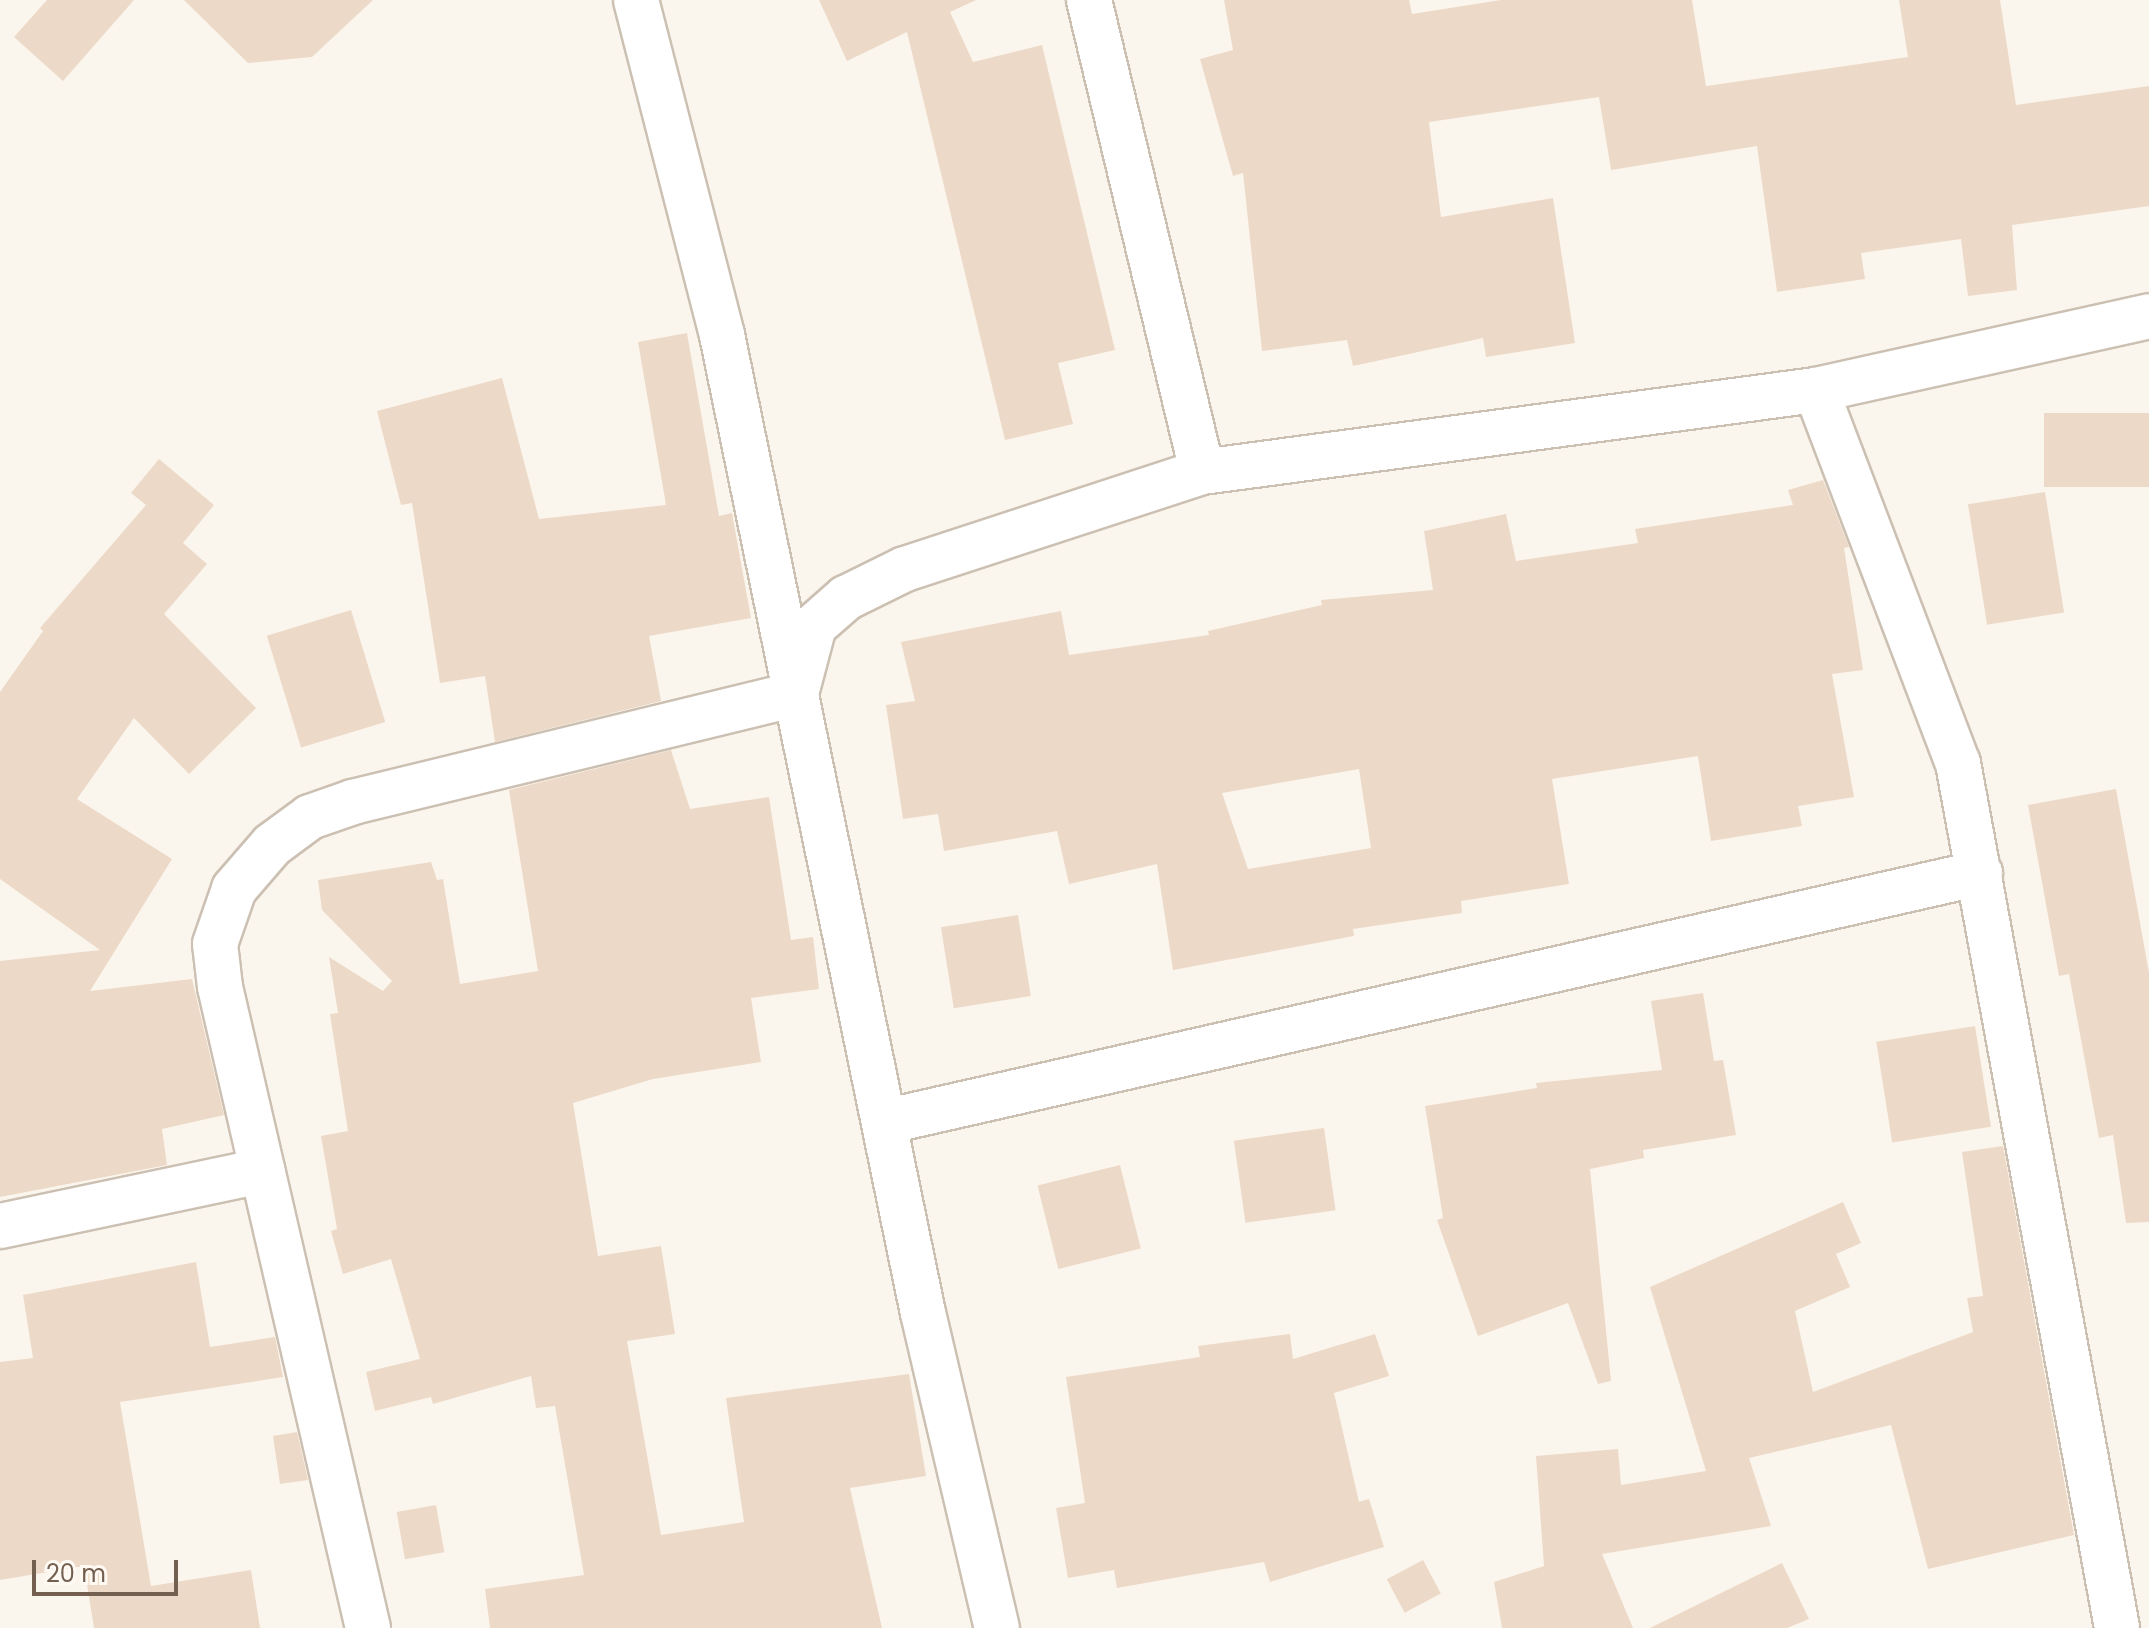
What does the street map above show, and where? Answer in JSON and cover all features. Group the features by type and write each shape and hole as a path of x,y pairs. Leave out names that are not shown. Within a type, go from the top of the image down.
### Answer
{"street":[{"path":"636,0 722,335 884,1122 997,1628"},
{"path":"1089,0 1202,472"},
{"path":"796,694 814,626 846,598 905,569 1202,472 1816,390 2149,316"},
{"path":"1816,390 1958,763 2117,1628"},
{"path":"368,1628 220,987 215,944 234,889 272,845 310,817 353,802 796,694"},
{"path":"884,1122 1980,873"},
{"path":"0,1226 262,1171"}],"building":[{"path":"47,0 134,0 63,81 14,37"},
{"path":"184,0 373,0 312,57 248,63"},
{"path":"819,0 976,0 950,12 973,62 1042,45 1115,350 1058,363 1073,424 1005,440 907,32 847,61"},
{"path":"1224,0 1409,0 1412,14 1501,0 1692,0 1706,86 1908,57 1899,0 2000,0 2016,105 2149,86 2149,206 2012,225 2017,290 1968,296 1961,239 1861,253 1865,279 1777,292 1757,146 1611,170 1599,97 1429,122 1441,217 1553,198 1575,343 1486,357 1483,338 1353,366 1347,340 1262,351 1243,173 1233,176 1200,59 1233,50"},
{"path":"687,333 719,516 732,513 751,618 649,636 661,701 495,742 485,676 440,683 412,503 401,505 377,411 502,378 539,519 666,505 638,342"},
{"path":"2044,413 2149,413 2149,487 2044,487"},
{"path":"159,459 214,505 183,543 207,564 164,614 256,708 189,774 134,718 77,799 172,859 90,991 192,979 224,1115 162,1129 167,1165 0,1197 0,961 100,950 0,879 0,692 43,631 40,628 146,505 131,493"},
{"path":"1823,480 1849,547 1844,548 1863,670 1832,674 1854,797 1798,806 1802,826 1711,841 1698,756 1552,779 1569,884 1461,901 1462,913 1353,929 1354,936 1173,970 1157,864 1069,884 1057,831 944,851 938,814 903,819 886,705 915,701 901,642 1061,611 1069,655 1209,635 1208,631 1322,605 1321,600 1433,590 1424,531 1506,514 1516,561 1638,543 1635,529 1793,505 1788,490","holes":["1359,769 1371,848 1248,869 1222,793"]},
{"path":"2045,492 2064,612 1987,625 1968,504"},
{"path":"351,610 385,722 301,748 267,636"},
{"path":"671,750 690,809 769,797 791,940 813,937 819,989 751,998 761,1062 653,1079 573,1103 598,1256 661,1246 675,1334 627,1341 661,1535 744,1522 726,1398 909,1374 926,1476 850,1488 882,1628 490,1628 485,1589 584,1575 555,1406 536,1408 531,1376 433,1404 431,1397 375,1411 366,1372 420,1359 391,1259 343,1274 331,1231 337,1229 321,1136 348,1131 330,1014 338,1013 329,957 383,991 392,981 322,910 318,880 431,862 437,880 443,879 460,984 538,971 509,790"},
{"path":"2116,789 2149,973 2149,1222 2126,1223 2113,1135 2099,1138 2069,974 2059,976 2028,805"},
{"path":"1018,915 1031,996 954,1008 941,927"},
{"path":"1703,993 1714,1061 1723,1060 1736,1135 1643,1150 1644,1158 1590,1169 1611,1381 1598,1384 1568,1303 1478,1336 1437,1220 1443,1218 1425,1106 1537,1088 1536,1083 1662,1070 1651,1001"},
{"path":"1975,1026 1991,1127 1892,1142 1876,1042"},
{"path":"1324,1128 1336,1210 1245,1223 1234,1141"},
{"path":"2003,1146 2074,1535 1928,1569 1891,1425 1749,1458 1771,1526 1602,1554 1633,1628 1502,1628 1494,1582 1544,1566 1536,1456 1618,1449 1621,1485 1706,1471 1650,1287 1843,1202 1861,1243 1836,1254 1850,1287 1795,1311 1813,1392 1973,1332 1967,1298 1983,1296 1962,1152"},
{"path":"1120,1165 1141,1248 1058,1269 1038,1186"},
{"path":"196,1262 210,1347 275,1337 283,1377 120,1402 151,1586 251,1570 260,1628 94,1628 84,1566 0,1580 0,1362 33,1358 23,1295"},
{"path":"1290,1334 1293,1359 1375,1334 1389,1376 1334,1393 1359,1502 1369,1499 1384,1547 1270,1582 1264,1562 1117,1588 1114,1570 1068,1578 1056,1508 1085,1503 1066,1377 1200,1357 1198,1346"},
{"path":"297,1432 308,1480 280,1484 273,1436"},
{"path":"436,1505 444,1552 405,1559 397,1512"},
{"path":"1423,1560 1441,1594 1405,1613 1387,1579"},
{"path":"1782,1563 1809,1619 1787,1628 1650,1628"}]}
